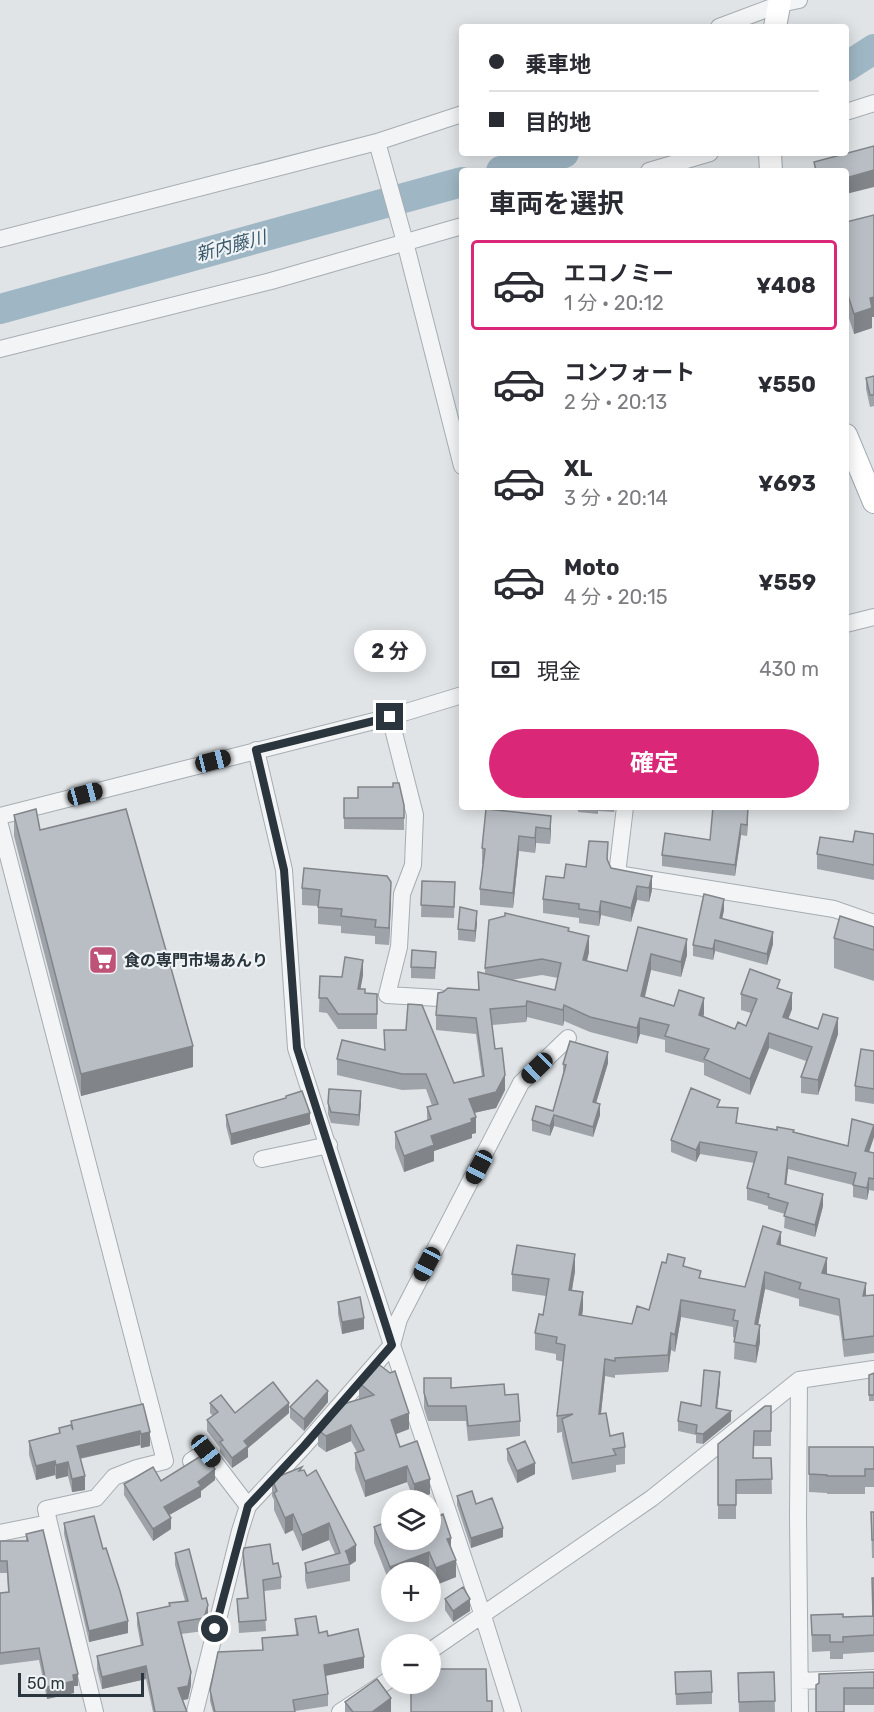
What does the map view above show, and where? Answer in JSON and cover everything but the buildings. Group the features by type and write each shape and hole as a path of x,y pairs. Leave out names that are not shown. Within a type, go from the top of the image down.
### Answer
{"main road":[{"path":"776,24 786,1"},
{"path":"849,442 874,502"}],"street":[{"path":"727,24 786,1"},
{"path":"849,111 874,103"},
{"path":"0,239 377,142 459,115"},
{"path":"377,142 459,454"},
{"path":"665,168 701,156"},
{"path":"0,349 271,281 459,227"},
{"path":"849,623 874,617"},
{"path":"0,816 390,717 459,696"},
{"path":"390,717 415,814 413,865 402,894 399,947 387,995 439,998"},
{"path":"256,750 284,870 297,1048 513,1712"},
{"path":"625,810 617,874 834,909 874,923"},
{"path":"0,825 165,1461 136,1468 114,1477 96,1498 46,1509 95,1712"},
{"path":"195,1712 248,1506 392,1345 399,1319 521,1083 568,1038"},
{"path":"262,1159 329,1145"},
{"path":"441,1644 652,1498 798,1380 874,1369"},
{"path":"798,1380 800,1712"},
{"path":"191,1461 206,1451 248,1506"},
{"path":"0,1533 49,1522"},
{"path":"800,1681 874,1678"},
{"path":"340,1712 381,1685"}],"waterway":[{"name":"新内藤川","path":"849,65 874,49"},
{"name":"新内藤川","path":"512,168 554,156"},
{"name":"新内藤川","path":"0,309 459,183"}],"place":[{"name":"食の専門市場あんり","path":"103,960"}],"route":[{"path":"215,1629 248,1506 392,1345 297,1048 284,870 256,750 390,717"}]}
